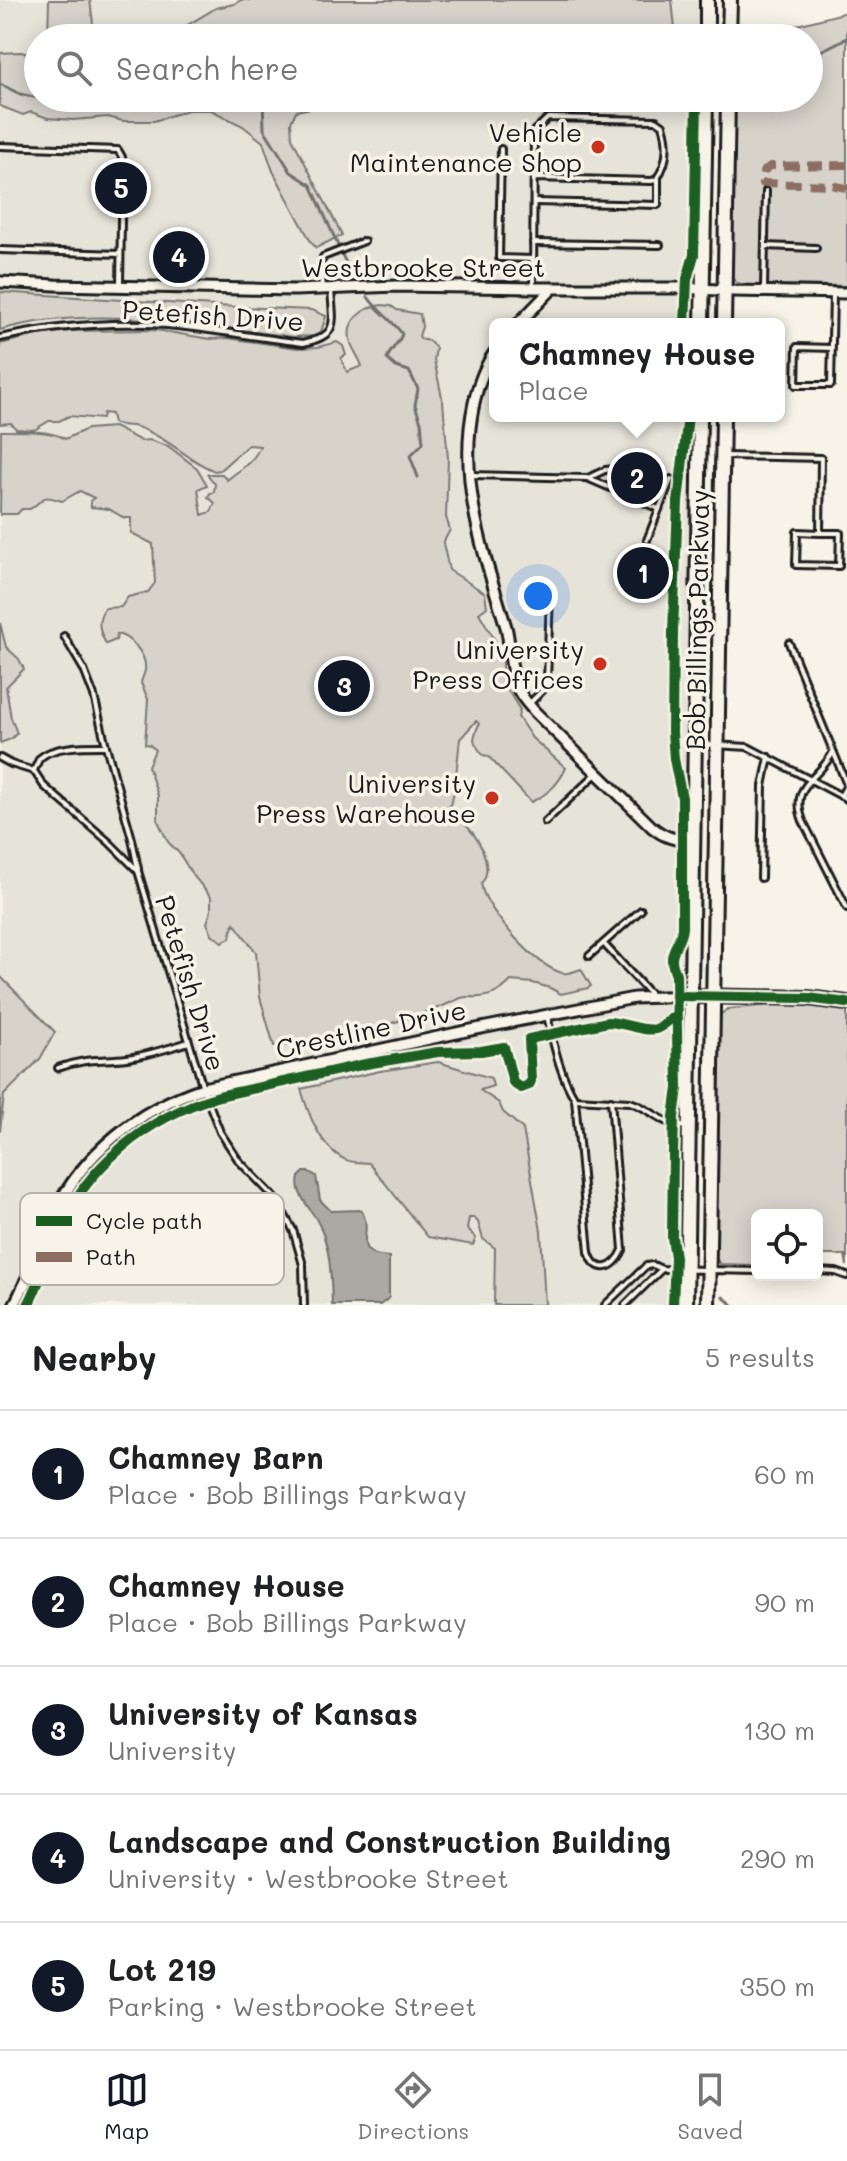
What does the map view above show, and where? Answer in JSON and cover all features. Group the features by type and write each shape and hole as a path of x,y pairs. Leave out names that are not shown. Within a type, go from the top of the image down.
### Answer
{"main road":[{"path":"707,0 707,24"},
{"path":"729,24 730,0"},
{"path":"702,318 706,112"},
{"path":"724,318 728,112"},
{"name":"Bob Billings Parkway","path":"686,1305 700,422"},
{"name":"Bob Billings Parkway","path":"708,1305 723,422"},
{"name":"Crestline Drive","path":"690,996 808,998 847,1003"}],"street":[{"name":"Westbrooke Street","path":"0,282 326,289 397,286 847,293"},
{"path":"524,318 553,288"},
{"path":"489,361 475,401 469,444 470,475 475,518 507,631 515,685 529,705 661,834 671,839 693,841"},
{"name":"Crestline Drive","path":"66,1193 87,1164 115,1136 169,1100 203,1088 634,998 690,996"},
{"name":"Crestline Drive","path":"14,1305 25,1285"}],"lane":[{"path":"533,288 534,131 548,118 656,120 663,125 666,161 658,177 658,205 534,202"},
{"path":"0,146 118,150 122,157 120,286"},
{"path":"501,149 499,258 533,259"},
{"path":"534,178 651,181 658,177"},
{"path":"764,292 766,191"},
{"path":"326,289 320,266 323,257 364,241"},
{"path":"533,243 660,245"},
{"path":"765,246 816,248"},
{"path":"0,250 120,254"},
{"name":"Petefish Drive","path":"0,338 70,326 131,325 200,329 303,343 328,335 332,326 326,289"},
{"path":"832,348 797,347 796,385 831,385 832,348 833,293"},
{"path":"722,456 821,458 820,533"},
{"path":"587,478 605,470 628,468"},
{"path":"470,475 587,478 659,509"},
{"path":"647,540 671,479"},
{"path":"797,532 820,533 840,533 839,566 796,565 797,532"},
{"path":"529,705 547,682 550,593"},
{"path":"64,636 89,683 138,871"},
{"path":"789,643 847,785 841,796"},
{"path":"694,744 748,747 847,799"},
{"path":"34,771 40,759 51,753 76,746 106,746"},
{"path":"833,752 824,768 809,779 799,793 801,816 847,908"},
{"path":"761,878 763,786 769,757"},
{"name":"Petefish Drive","path":"0,758 34,771 44,786 138,871 203,1088 220,1132 229,1148 270,1193"},
{"path":"545,822 597,773"},
{"path":"589,956 641,910"},
{"path":"604,944 652,997"},
{"path":"547,1016 560,1070 575,1099 589,1252 597,1266 606,1267 619,1261 623,1250 611,1100"},
{"path":"58,1068 76,1061 149,1054 189,1042"},
{"path":"575,1099 638,1104 671,1125 688,1128"},
{"name":"Petefish Drive","path":"284,1212 298,1242 303,1265 304,1305"},
{"path":"605,1305 646,1266 751,1271"},
{"path":"625,1305 662,1269"},
{"path":"823,1271 847,1276"}],"shaded area":[{"path":"0,0 700,0 700,24 24,24 24,112 699,112 696,318 489,318 489,422 693,422 679,1305 0,1305"},
{"path":"49,0 90,0 93,24 48,24"},
{"path":"241,0 672,0 675,24 189,24 216,8"},
{"path":"847,12 847,286 737,283 731,277 735,112 823,112 823,24 801,24"},
{"path":"0,53 24,53 24,112 31,112 23,115 0,106"},
{"path":"31,112 182,112 154,121 123,121 108,117 73,120 48,118"},
{"path":"215,112 296,112 291,122 292,138 342,235 316,248 273,171 263,142 243,126"},
{"path":"0,292 312,310 326,316 321,332 314,336 293,337 146,319 109,318 35,322 0,330"},
{"path":"382,305 420,314 422,327 419,336 436,348 434,360 443,402 448,458 446,517 450,530 443,543 449,570 485,593 487,607 479,613 502,652 502,681 520,710 518,717 532,738 566,768 552,788 531,802 488,756 483,755 474,740 479,724 476,721 460,739 454,793 449,808 480,845 486,868 482,888 494,911 515,938 553,969 570,973 581,969 591,986 561,994 533,983 511,981 493,994 461,998 375,1028 313,1042 274,1046 260,997 256,952 234,923 230,938 222,942 212,934 207,923 211,897 168,842 158,821 158,796 148,766 155,750 145,744 148,699 141,683 145,670 143,658 128,639 117,634 116,640 106,644 100,630 100,617 105,608 121,607 128,597 148,592 155,583 153,544 131,533 131,518 124,518 109,509 91,507 90,501 94,498 80,491 62,501 47,498 17,514 0,516 1,431 43,433 65,439 87,429 114,427 141,441 149,440 168,446 197,468 207,485 198,489 202,515 211,512 215,503 208,497 214,492 215,484 207,474 222,474 227,480 251,461 260,446 248,445 215,471 147,431 113,423 111,414 103,413 102,419 69,416 59,421 49,421 34,430 16,429 11,423 0,424 0,344 71,331 156,330 297,348 337,342 343,346 346,355 341,358 347,372 362,366 351,343 350,328 353,322 362,312"},
{"path":"0,623 6,647 19,659 24,669 6,687 17,733 0,743"},
{"path":"0,976 55,1032 40,1059 4,1095 0,1131"},
{"path":"786,1004 847,1010 847,1266 845,1255 823,1255 823,1209 751,1209 751,1265 720,1264 716,1258 719,1019 728,1009"},
{"path":"438,1062 491,1078 493,1086 480,1090 499,1103 503,1112 523,1129 541,1231 545,1305 494,1305 495,1248 483,1239 478,1222 469,1218 467,1229 476,1238 473,1245 428,1237 369,1163 347,1160 328,1146 311,1119 301,1089"},
{"path":"304,1172 316,1176 320,1200 331,1211 361,1210 365,1218 366,1247 376,1255 389,1257 389,1298 380,1305 332,1305 324,1238 299,1188 299,1177"}],"waterway":[{"path":"823,50 847,38"},
{"path":"0,84 24,95"},
{"path":"263,112 264,129 291,172 311,185 349,270 357,278"},
{"path":"368,297 402,334 387,359 396,367 409,371 418,389 415,405 423,443 410,456 418,477"},
{"path":"723,1297 733,1305"}],"marked path":[{"path":"847,165 770,166 763,172 762,183 831,185 846,188 847,192"}],"cycle path":[{"path":"685,318 687,279 694,255 697,112"},
{"path":"673,1305 673,1154 678,1088 676,974 672,960 682,928 682,798 672,732 673,632 678,502 687,422"},
{"path":"676,996 808,998 847,1003"},
{"path":"81,1193 102,1166 144,1131 167,1117 219,1096 366,1064 438,1052 504,1047 513,1082 521,1088 531,1081 529,1039 608,1022 656,1029 676,1017"},
{"path":"28,1305 37,1285"}],"place":[{"name":"Vehicle Maintenance Shop","path":"598,147"},
{"name":"Lot 219","path":"121,188"},
{"name":"Landscape and Construction Building","path":"179,257"},
{"name":"Chamney House","path":"637,478"},
{"name":"Chamney Barn","path":"643,573"},
{"name":"University Press Offices","path":"600,664"},
{"name":"University of Kansas","path":"344,686"},
{"name":"University Press Warehouse","path":"492,798"}]}
